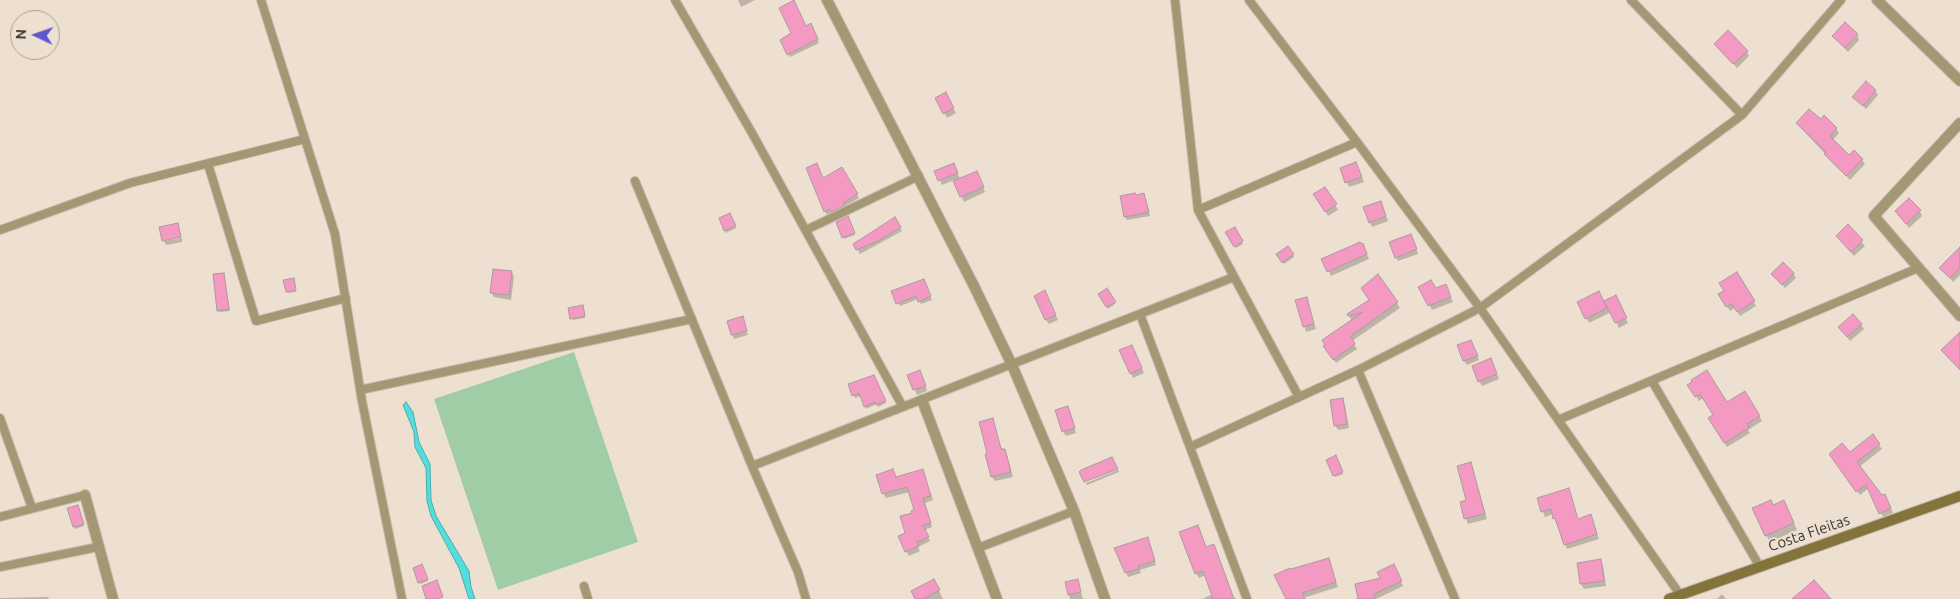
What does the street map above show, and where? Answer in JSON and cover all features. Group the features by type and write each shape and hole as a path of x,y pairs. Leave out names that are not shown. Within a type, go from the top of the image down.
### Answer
{"main road":[{"name":"Costa Fleitas","path":"1669,599 1960,496"}],"street":[{"path":"827,0 919,176 1012,365 1074,511 1105,599"},
{"path":"1877,0 1960,82"},
{"path":"1960,123 1874,216 1960,316"},
{"path":"922,400 997,599"},
{"path":"85,495 113,599"}],"lane":[{"path":"261,0 335,234 360,390 402,599"},
{"path":"675,0 752,133 903,407"},
{"path":"1175,0 1198,210 1299,397"},
{"path":"1249,0 1480,308 1681,596"},
{"path":"1631,0 1742,115"},
{"path":"1190,447 1358,370 1480,308 1742,115 1841,0"},
{"path":"0,230 130,184 305,139"},
{"path":"1198,210 1357,142"},
{"path":"208,164 256,322 346,298"},
{"path":"806,230 919,176"},
{"path":"635,181 752,466 798,572 806,599"},
{"path":"1558,420 1918,268"},
{"path":"752,466 1234,277"},
{"path":"1140,314 1247,599"},
{"path":"360,390 692,319"},
{"path":"1358,370 1455,599"},
{"path":"1652,381 1760,567"},
{"path":"0,418 32,508"},
{"path":"0,516 85,495"},
{"path":"978,548 1074,511"},
{"path":"0,568 98,547"},
{"path":"584,586 588,599"}],"green space":[{"path":"574,352 638,542 498,590 434,399"}],"water":[{"path":"406,402 413,412 419,442 430,464 431,500 436,516 469,571 475,599 469,599 459,568 431,516 427,501 426,468 415,447 414,432 403,405"}],"building":[{"path":"794,0 806,26 811,23 818,39 787,55 780,40 791,33 779,8"},
{"path":"1845,22 1858,34 1845,48 1832,36"},
{"path":"1728,30 1748,51 1733,64 1714,44"},
{"path":"1866,81 1876,90 1863,106 1852,97"},
{"path":"946,92 954,108 943,114 935,98"},
{"path":"1809,109 1821,119 1824,115 1837,128 1830,136 1849,155 1854,150 1863,159 1846,176 1824,154 1826,152 1796,123"},
{"path":"1356,162 1362,177 1345,183 1340,168"},
{"path":"817,163 823,178 842,167 858,194 843,203 844,206 831,212 830,209 824,212 806,168"},
{"path":"954,163 958,173 938,181 934,171"},
{"path":"977,171 984,187 960,197 953,181"},
{"path":"1325,187 1337,204 1325,212 1313,194"},
{"path":"1135,193 1136,195 1144,193 1149,212 1124,217 1120,196"},
{"path":"1909,198 1921,210 1906,224 1895,211"},
{"path":"1381,201 1386,216 1369,223 1363,207"},
{"path":"730,213 736,226 724,231 719,218"},
{"path":"848,216 855,233 842,238 836,222"},
{"path":"895,217 901,227 878,241 856,250 853,244"},
{"path":"178,223 181,237 162,241 159,227"},
{"path":"1848,224 1863,240 1851,252 1836,236"},
{"path":"1235,227 1243,241 1234,247 1225,232"},
{"path":"1411,234 1417,249 1395,258 1389,242"},
{"path":"1360,242 1363,243 1367,254 1327,272 1321,259"},
{"path":"1288,246 1294,254 1282,263 1276,254"},
{"path":"1960,247 1960,268 1950,278 1939,268"},
{"path":"1783,262 1794,273 1782,285 1771,274"},
{"path":"493,269 512,271 509,295 490,293"},
{"path":"1737,272 1755,301 1737,312 1732,304 1726,307 1718,294 1724,291 1719,283"},
{"path":"224,273 229,309 217,311 213,274"},
{"path":"1378,274 1398,302 1351,336 1355,344 1333,360 1323,346 1325,345 1322,340 1363,312 1348,316 1347,314 1369,300 1361,288"},
{"path":"294,278 296,290 286,292 283,280"},
{"path":"924,279 931,296 918,302 916,296 896,304 891,291"},
{"path":"1431,280 1436,288 1446,284 1451,297 1428,306 1418,287"},
{"path":"1107,288 1116,302 1106,307 1098,294"},
{"path":"1045,290 1056,315 1045,320 1034,296"},
{"path":"1599,291 1607,308 1585,319 1577,302"},
{"path":"1616,295 1627,318 1615,323 1604,301"},
{"path":"1307,297 1314,324 1303,327 1295,300"},
{"path":"583,305 585,316 570,319 568,308"},
{"path":"1853,314 1862,324 1847,337 1838,327"},
{"path":"743,316 747,331 731,335 727,321"},
{"path":"1960,332 1960,370 1941,350"},
{"path":"1471,340 1478,356 1463,361 1457,345"},
{"path":"1132,345 1142,368 1130,374 1119,350"},
{"path":"1491,358 1497,374 1478,382 1472,366"},
{"path":"920,370 926,386 913,390 907,375"},
{"path":"1707,370 1727,402 1745,391 1760,416 1747,424 1749,428 1724,443 1708,418 1713,415 1700,394 1695,397 1687,385 1692,382 1691,380"},
{"path":"874,375 886,401 876,405 875,402 864,407 859,393 852,396 848,384"},
{"path":"1343,398 1347,424 1334,426 1330,400"},
{"path":"1068,406 1075,428 1062,432 1055,410"},
{"path":"993,418 1001,449 1005,449 1011,472 991,477 979,422"},
{"path":"1873,434 1880,444 1857,462 1882,495 1885,494 1891,508 1879,514 1866,485 1856,492 1829,454 1842,443 1850,452"},
{"path":"1336,455 1343,472 1333,476 1326,460"},
{"path":"1112,457 1118,469 1084,482 1079,472 1081,470"},
{"path":"1471,462 1485,514 1464,519 1460,502 1466,500 1457,466"},
{"path":"893,469 896,477 923,469 931,496 923,498 931,523 923,525 929,537 917,542 919,546 905,552 898,536 905,533 900,516 912,513 911,511 914,510 907,487 882,494 876,475"},
{"path":"1569,488 1578,519 1591,514 1597,534 1564,545 1555,518 1553,519 1551,509 1541,512 1537,498"},
{"path":"1771,500 1773,505 1784,500 1794,523 1765,536 1752,508"},
{"path":"78,505 84,524 73,527 67,508"},
{"path":"1198,525 1206,547 1214,544 1234,599 1213,599 1203,571 1195,574 1179,532"},
{"path":"1148,537 1155,561 1138,566 1139,569 1125,573 1114,548"},
{"path":"1329,558 1336,582 1302,593 1305,599 1286,599 1274,575 1290,568"},
{"path":"1601,559 1604,581 1580,584 1577,563"},
{"path":"422,564 428,579 418,583 413,568"},
{"path":"1394,564 1402,581 1374,594 1375,599 1358,599 1355,584 1380,578 1377,572"},
{"path":"934,579 940,590 923,599 915,599 911,591"},
{"path":"1078,579 1081,592 1068,595 1065,582"},
{"path":"437,580 443,597 426,599 422,586"},
{"path":"1814,580 1831,599 1792,599"}]}
